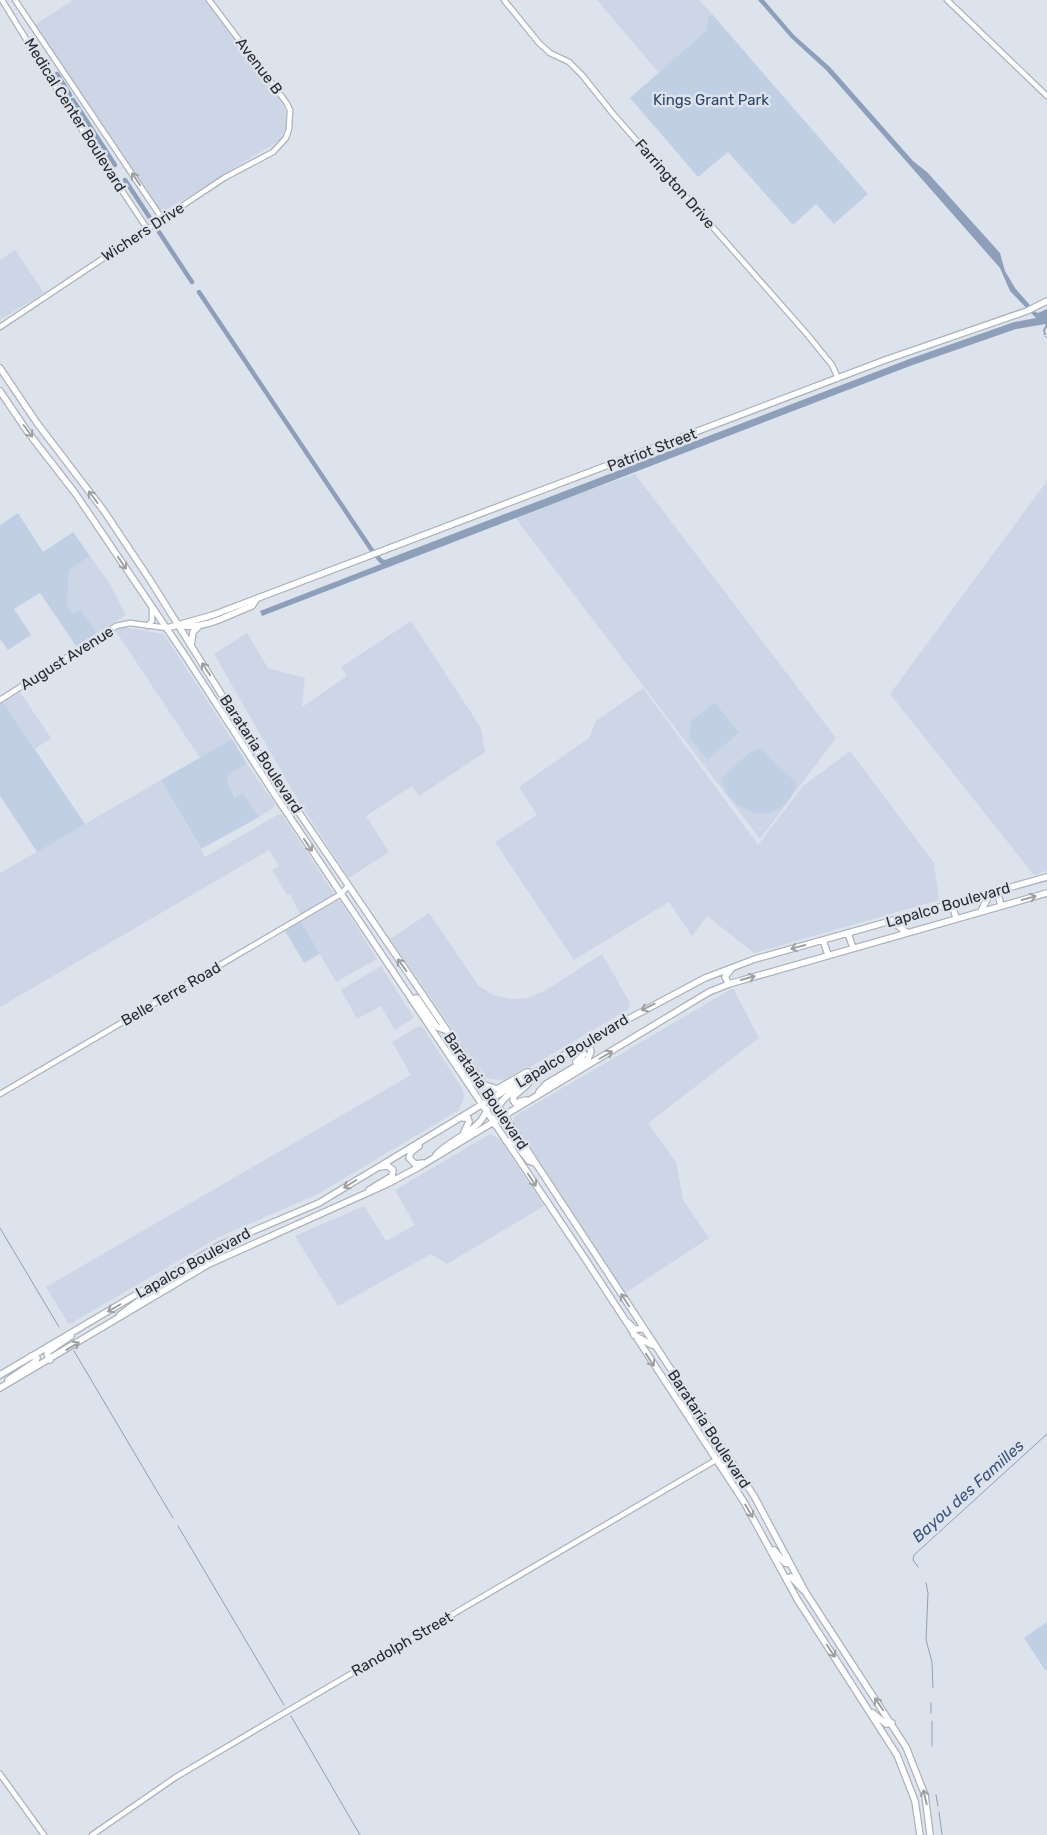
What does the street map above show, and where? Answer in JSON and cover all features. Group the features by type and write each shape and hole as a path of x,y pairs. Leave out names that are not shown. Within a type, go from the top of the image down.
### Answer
{"main road":[{"name":"Patriot Street","path":"167,628 203,618 256,599 838,378 1030,310 1047,301"},
{"name":"Barataria Boulevard","path":"0,368 37,423 104,511 299,812 422,993 488,1092 491,1100 498,1106 742,1479 776,1535 806,1593 892,1723 920,1778 925,1795 929,1835"},
{"name":"Barataria Boulevard","path":"0,391 27,431 75,493 167,628 277,798 584,1257 716,1460 769,1544 786,1578 871,1712 904,1768 915,1801 920,1835"},
{"name":"Patriot Street","path":"178,625 192,628 199,626 252,606 256,599"},
{"path":"191,645 192,632 199,626"},
{"path":"277,798 294,804"},
{"path":"283,807 299,812"},
{"name":"Lapalco Boulevard","path":"0,1375 233,1239 319,1203 586,1041 660,1001 734,966 1047,877"},
{"path":"997,892 1001,905"},
{"name":"Lapalco Boulevard","path":"3,1386 50,1360 209,1264 359,1197 433,1159 709,992 729,984 906,932 1047,893"},
{"path":"981,911 990,894"},
{"path":"952,904 956,918"},
{"path":"896,920 897,925 906,932"},
{"path":"848,933 853,948"},
{"path":"823,940 828,955"},
{"path":"729,984 725,977 734,966"},
{"path":"405,990 422,993"},
{"path":"411,999 417,998 438,1028 445,1030"},
{"path":"446,1050 453,1055 474,1084 481,1082 497,1089 527,1072 534,1073 530,1081 514,1096 513,1100 518,1102 534,1097 546,1084 588,1059 591,1051 586,1041"},
{"path":"559,1076 584,1056 581,1049 573,1050"},
{"path":"495,1123 498,1106 504,1097 530,1081"},
{"path":"433,1159 446,1144 479,1123 491,1100"},
{"path":"461,1118 466,1117 469,1122 461,1135"},
{"path":"425,1163 412,1163 409,1155 438,1131"},
{"path":"506,1141 513,1140 529,1161 535,1163"},
{"path":"359,1197 392,1176 394,1172 388,1166 376,1167"},
{"path":"544,1199 561,1203"},
{"path":"550,1207 567,1212"},
{"path":"577,1247 593,1251"},
{"path":"584,1257 599,1261"},
{"path":"113,1322 127,1308 144,1297 139,1293"},
{"path":"623,1318 636,1329 644,1329"},
{"path":"50,1360 47,1354 49,1351 66,1341 84,1325"},
{"path":"634,1335 654,1346"},
{"path":"3,1386 14,1375 36,1361 37,1358 31,1356"},
{"path":"677,1402 690,1412 698,1412"},
{"path":"716,1460 723,1461 737,1479 742,1479"},
{"path":"769,1544 785,1563 790,1564"},
{"path":"786,1578 791,1577 806,1593"},
{"path":"871,1712 886,1724 892,1723"},
{"path":"919,1822 929,1835"}],"street":[{"name":"Medical Center Boulevard","path":"2,0 82,130 148,230"},
{"name":"Avenue B","path":"209,0 286,102 290,119 286,138"},
{"name":"Farrington Drive","path":"504,0 539,43 550,53 569,62 582,75 614,115 806,333 832,365 838,378"},
{"path":"947,0 1047,96"},
{"name":"Medical Center Boulevard","path":"16,2 163,220"},
{"name":"Wichers Drive","path":"0,328 224,178 272,152 286,138"},
{"path":"147,626 152,621 152,606"},
{"name":"August Avenue","path":"0,700 116,626 130,623 167,628"},
{"path":"341,894 348,886"},
{"path":"341,894 352,892"},
{"name":"Belle Terre Road","path":"0,1094 341,894"},
{"name":"Randolph Street","path":"92,1835 176,1778 245,1736 716,1460"},
{"path":"0,1774 44,1835"}],"shaded area":[{"path":"73,0 205,0 281,101 287,115 286,129 279,141 161,213 35,25"},
{"path":"597,0 699,0 712,14 708,18 707,30 659,73"},
{"path":"758,0 764,0 794,35 830,67 913,161 927,172 1000,253 1005,271 1015,288 1036,312 1047,309 1046,335 1044,335 1043,330 1046,324 1016,329 910,366 262,616 260,611 381,564 385,560 912,358 1014,322 1036,318 1010,291 1000,268 826,70 791,38"},
{"path":"15,250 44,293 0,320 0,260"},
{"path":"635,474 836,738 760,839 514,516"},
{"path":"1047,481 1047,871 1034,875 890,694"},
{"path":"90,556 108,581 126,615 97,633 81,610 73,615 67,604 69,570"},
{"path":"411,621 481,728 485,752 419,796 412,786 366,816 389,852 349,878 301,805 214,654 247,633 268,668 305,678 302,707 347,676 341,667"},
{"path":"122,627 164,634 232,739 200,758 115,630"},
{"path":"643,688 758,845 803,786 850,751 934,863 939,900 754,953 707,916 692,936 669,902 574,960 495,842 537,815 519,787 589,738 596,721"},
{"path":"20,692 51,738 35,749 3,702"},
{"path":"247,764 275,804 273,808 259,817 243,793 236,797 227,782 229,775"},
{"path":"161,780 205,857 277,815 282,815 333,892 333,895 300,914 290,894 287,895 272,870 279,866 269,850 0,1007 0,873"},
{"path":"340,900 377,959 336,982 301,921"},
{"path":"429,913 478,985 493,995 511,999 528,998 546,990 602,954 630,1003 629,1009 511,1078 500,1080 486,1078 390,939"},
{"path":"381,966 414,1018 395,1030 381,1006 357,1019 341,990"},
{"path":"733,988 759,1038 648,1123 676,1162 683,1200 709,1238 625,1293 514,1122 515,1116"},
{"path":"419,1026 424,1029 463,1090 464,1097 459,1110 318,1194 219,1237 70,1324 68,1323 46,1287 411,1075 392,1042"},
{"path":"490,1134 500,1139 544,1206 447,1264 431,1254 338,1306 295,1236 364,1206 386,1241 415,1225 395,1190"}],"green space":[{"name":"Kings Grant Park","path":"712,14 868,194 834,224 816,204 793,225 728,152 698,177 630,98 707,30 708,18"},
{"path":"18,513 43,552 73,532 90,556 69,570 67,604 73,614 81,610 97,633 76,646 40,593 14,609 31,635 8,650 0,639 0,525"},
{"path":"3,702 85,824 37,852 0,796 0,704"},
{"path":"715,703 739,733 707,760 689,737 692,720"},
{"path":"232,739 247,764 229,775 227,782 235,797 243,793 259,817 201,849 161,780"},
{"path":"760,749 797,783 790,797 781,807 770,812 758,813 747,810 736,803 727,793 721,779 749,753"},
{"path":"301,921 320,954 304,963 285,931"},
{"path":"1047,1622 1047,1669 1045,1670 1024,1638"}],"waterway":[{"path":"57,74 70,95"},
{"path":"73,100 115,165"},
{"path":"125,180 150,218"},
{"path":"159,232 192,282"},
{"path":"199,292 371,549 381,561 387,563"},
{"path":"0,1228 59,1327"},
{"path":"74,1351 173,1518"},
{"name":"Bayou des Familles","path":"918,1567 913,1560 914,1555 1047,1434"},
{"path":"178,1526 284,1705"},
{"name":"Bayou des Familles","path":"926,1583 928,1593 926,1640 932,1662 933,1688"},
{"name":"Bayou des Familles","path":"931,1703 931,1713"},
{"path":"291,1716 360,1835"},
{"name":"Bayou des Familles","path":"932,1721 932,1746"},
{"name":"Bayou des Familles","path":"936,1795 938,1806"},
{"name":"Bayou des Familles","path":"939,1812 942,1834"}]}
